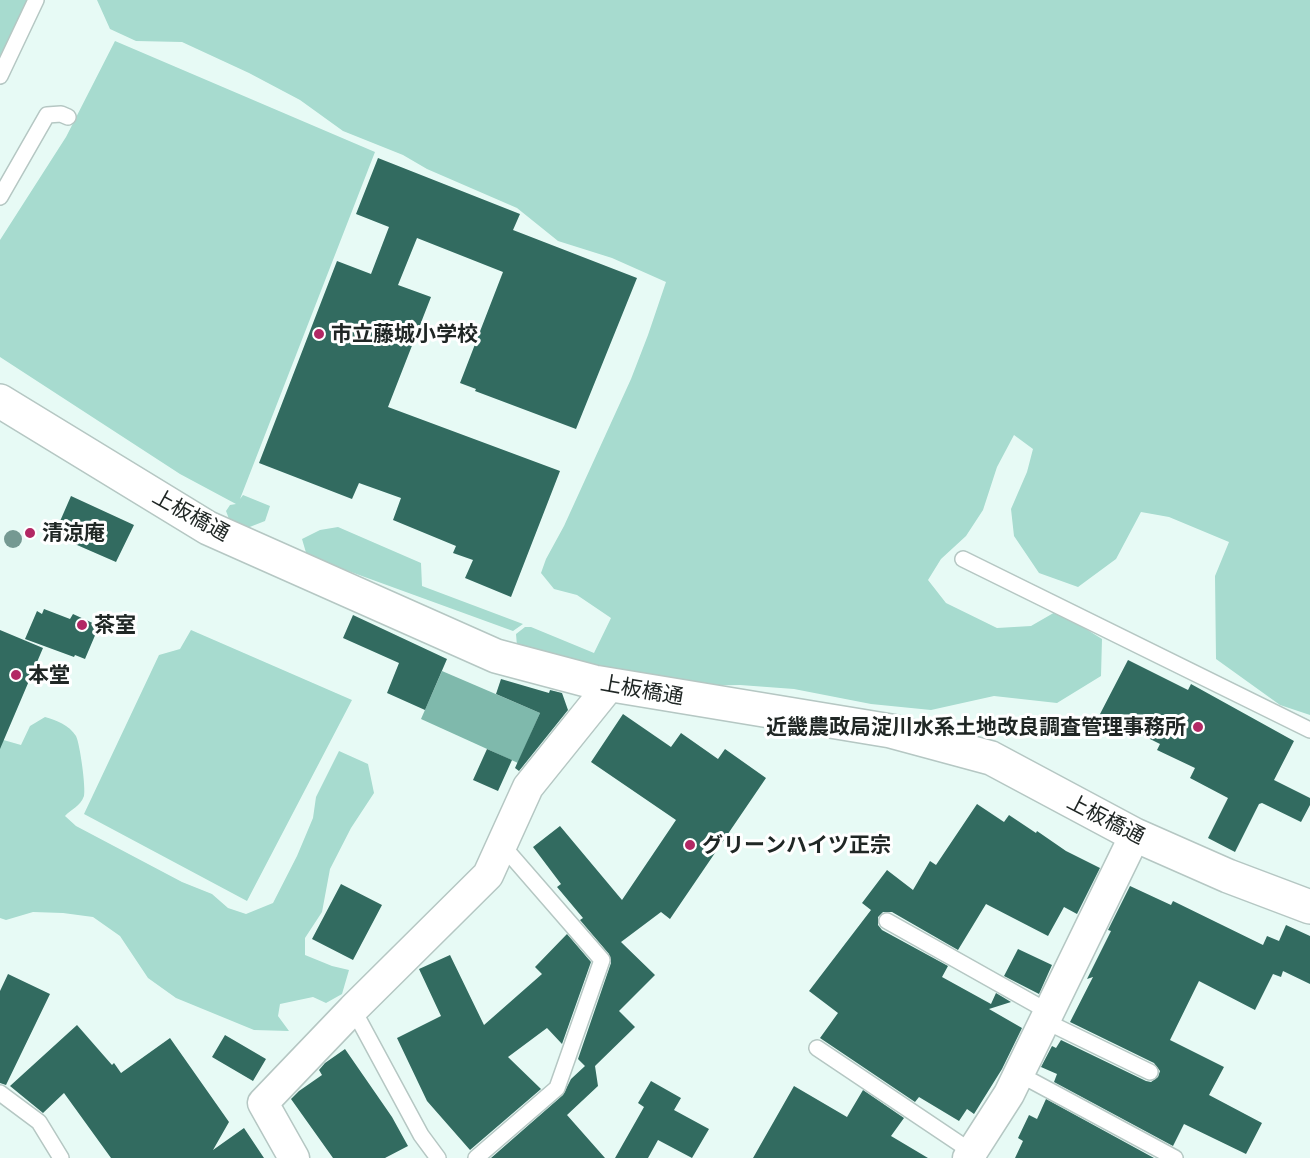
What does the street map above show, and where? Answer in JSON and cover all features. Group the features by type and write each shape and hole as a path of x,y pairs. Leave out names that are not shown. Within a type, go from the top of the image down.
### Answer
{"street":[{"name":"上板橋通","path":"0,402 208,528 496,656 610,685 891,730 991,758 1135,835 1228,876 1310,907"},
{"path":"294,1158 263,1103 353,1009 488,875 528,787 610,685"},
{"path":"970,1155 1010,1094 1135,835"}],"lane":[{"path":"0,76 36,0"},
{"path":"0,197 47,115 55,113 68,117"},
{"path":"963,559 1310,730"},
{"path":"476,1158 557,1088 602,960 502,845"},
{"path":"887,921 1047,1017 1150,1072"},
{"path":"353,1009 421,1135 438,1158"},
{"path":"817,1048 970,1155"},
{"path":"1019,1074 1175,1158"},
{"path":"0,1093 39,1122 61,1158"}],"shaded area":[{"path":"0,0 27,0 0,56"},
{"path":"97,0 1310,0 1310,715 1280,705 1216,659 1215,576 1229,542 1169,517 1141,512 1116,559 1078,587 1039,573 1014,536 1011,509 1027,472 1033,449 1014,435 997,467 983,510 966,536 941,559 928,580 946,603 997,628 1031,626 1057,611 1102,639 1101,676 1057,703 994,696 931,710 871,704 794,689 740,685 683,686 644,683 517,646 516,634 525,627 531,627 594,653 611,618 577,595 554,589 541,573 631,379 666,282 612,258 558,241 517,208 427,169 403,155 343,131 300,100 182,42 136,41 110,29"},
{"path":"115,41 375,152 240,499 243,495 270,506 265,521 242,530 231,524 226,511 230,505 236,504 180,474 0,357 0,240 66,137"},
{"path":"338,527 421,563 422,586 523,624 513,631 307,556 302,539 320,530"},
{"path":"191,630 352,700 247,901 84,814 159,655 180,649"},
{"path":"442,671 540,713 518,763 421,719"},
{"path":"45,717 58,721 70,729 76,736 79,748 84,796 78,805 65,816 76,826 182,882 212,894 228,908 246,914 273,903 297,856 313,818 316,797 339,751 368,764 374,793 351,828 330,869 322,912 305,938 305,955 349,970 342,994 326,1003 313,997 280,1004 278,1016 289,1031 254,1030 176,998 148,978 120,936 93,917 33,912 6,920 0,918 0,739 21,745 30,726"}],"building":[{"path":"378,158 520,214 513,230 637,278 576,429 475,391 476,389 460,383 503,272 417,238 398,285 431,297 388,407 560,471 511,597 465,578 473,560 453,553 456,546 393,520 401,498 359,483 352,499 259,463 337,261 371,274 389,227 356,214"},
{"path":"71,496 134,525 116,562 54,535"},
{"path":"44,609 70,619 73,614 99,626 85,659 25,639 37,611 42,614"},
{"path":"353,615 447,659 425,710 387,693 399,663 343,638"},
{"name":"本堂","path":"0,630 43,648 0,749"},
{"name":"近畿農政局淀川水系土地改良調査管理事務所","path":"1128,660 1188,690 1191,684 1294,741 1274,780 1310,798 1310,805 1301,822 1262,803 1259,804 1235,852 1208,838 1228,798 1190,778 1195,768 1157,750 1160,744 1100,714"},
{"path":"501,679 549,693 550,690 562,693 568,710 519,771 515,768 540,713 496,694"},
{"path":"623,714 671,747 681,733 718,759 725,749 766,778 670,919 661,912 621,942 655,975 619,1011 635,1027 595,1066 598,1086 567,1115 605,1158 491,1158 563,1095 571,1079 585,1066 578,1059 611,963 609,954 580,920 583,918 557,887 561,884 533,847 560,826 622,900 676,820 591,762"},
{"path":"487,749 512,760 498,791 473,780"},
{"path":"977,804 1004,822 1009,815 1066,851 1100,868 1077,914 1064,907 1048,936 986,904 958,950 892,912 883,912 878,917 878,925 882,930 948,966 942,977 991,1004 996,993 1011,1002 989,1009 1022,1028 1002,1069 974,1114 967,1109 959,1121 919,1097 915,1102 820,1038 838,1013 809,991 871,910 862,903 887,870 913,890 930,861 936,865"},
{"path":"341,884 382,905 353,960 312,939"},
{"path":"1130,886 1171,905 1173,901 1263,945 1267,936 1279,941 1286,925 1310,936 1310,984 1283,971 1281,977 1273,974 1255,1010 1199,981 1170,1040 1224,1067 1209,1095 1262,1123 1246,1154 1184,1124 1173,1146 1054,1082 1057,1074 1041,1067 1052,1046 1056,1048 1061,1040 1146,1081 1151,1082 1158,1077 1160,1071 1154,1063 1070,1022 1093,977 1087,979"},
{"path":"567,934 591,962 562,1044 547,1028 508,1057 541,1089 470,1150 427,1101 397,1038 441,1016 419,969 450,955 484,1025 542,974 535,967"},
{"path":"1018,949 1052,965 1039,994 1004,976"},
{"path":"8,974 50,994 6,1085 0,1083 0,991"},
{"path":"77,1025 121,1073 170,1038 229,1122 213,1150 244,1128 264,1158 111,1158 64,1093 43,1113 10,1086"},
{"path":"225,1035 266,1059 253,1081 212,1057"},
{"path":"345,1049 392,1117 408,1146 385,1158 333,1158 291,1099 322,1075 319,1070 325,1063"},
{"path":"651,1081 681,1098 674,1110 709,1129 692,1158 658,1140 648,1158 615,1158 644,1107 638,1103"},
{"path":"794,1086 847,1117 863,1090 904,1118 891,1136 928,1158 753,1158"},
{"path":"1046,1099 1154,1158 1015,1158 1023,1141 1018,1138 1029,1115 1037,1119"}],"place":[{"name":"市立藤城小学校","path":"319,334"},
{"name":"清涼庵","path":"30,533"},
{"name":"茶室","path":"82,625"},
{"name":"本堂","path":"16,675"},
{"name":"近畿農政局淀川水系土地改良調査管理事務所","path":"1198,727"},
{"name":"グリーンハイツ正宗","path":"690,845"}]}
